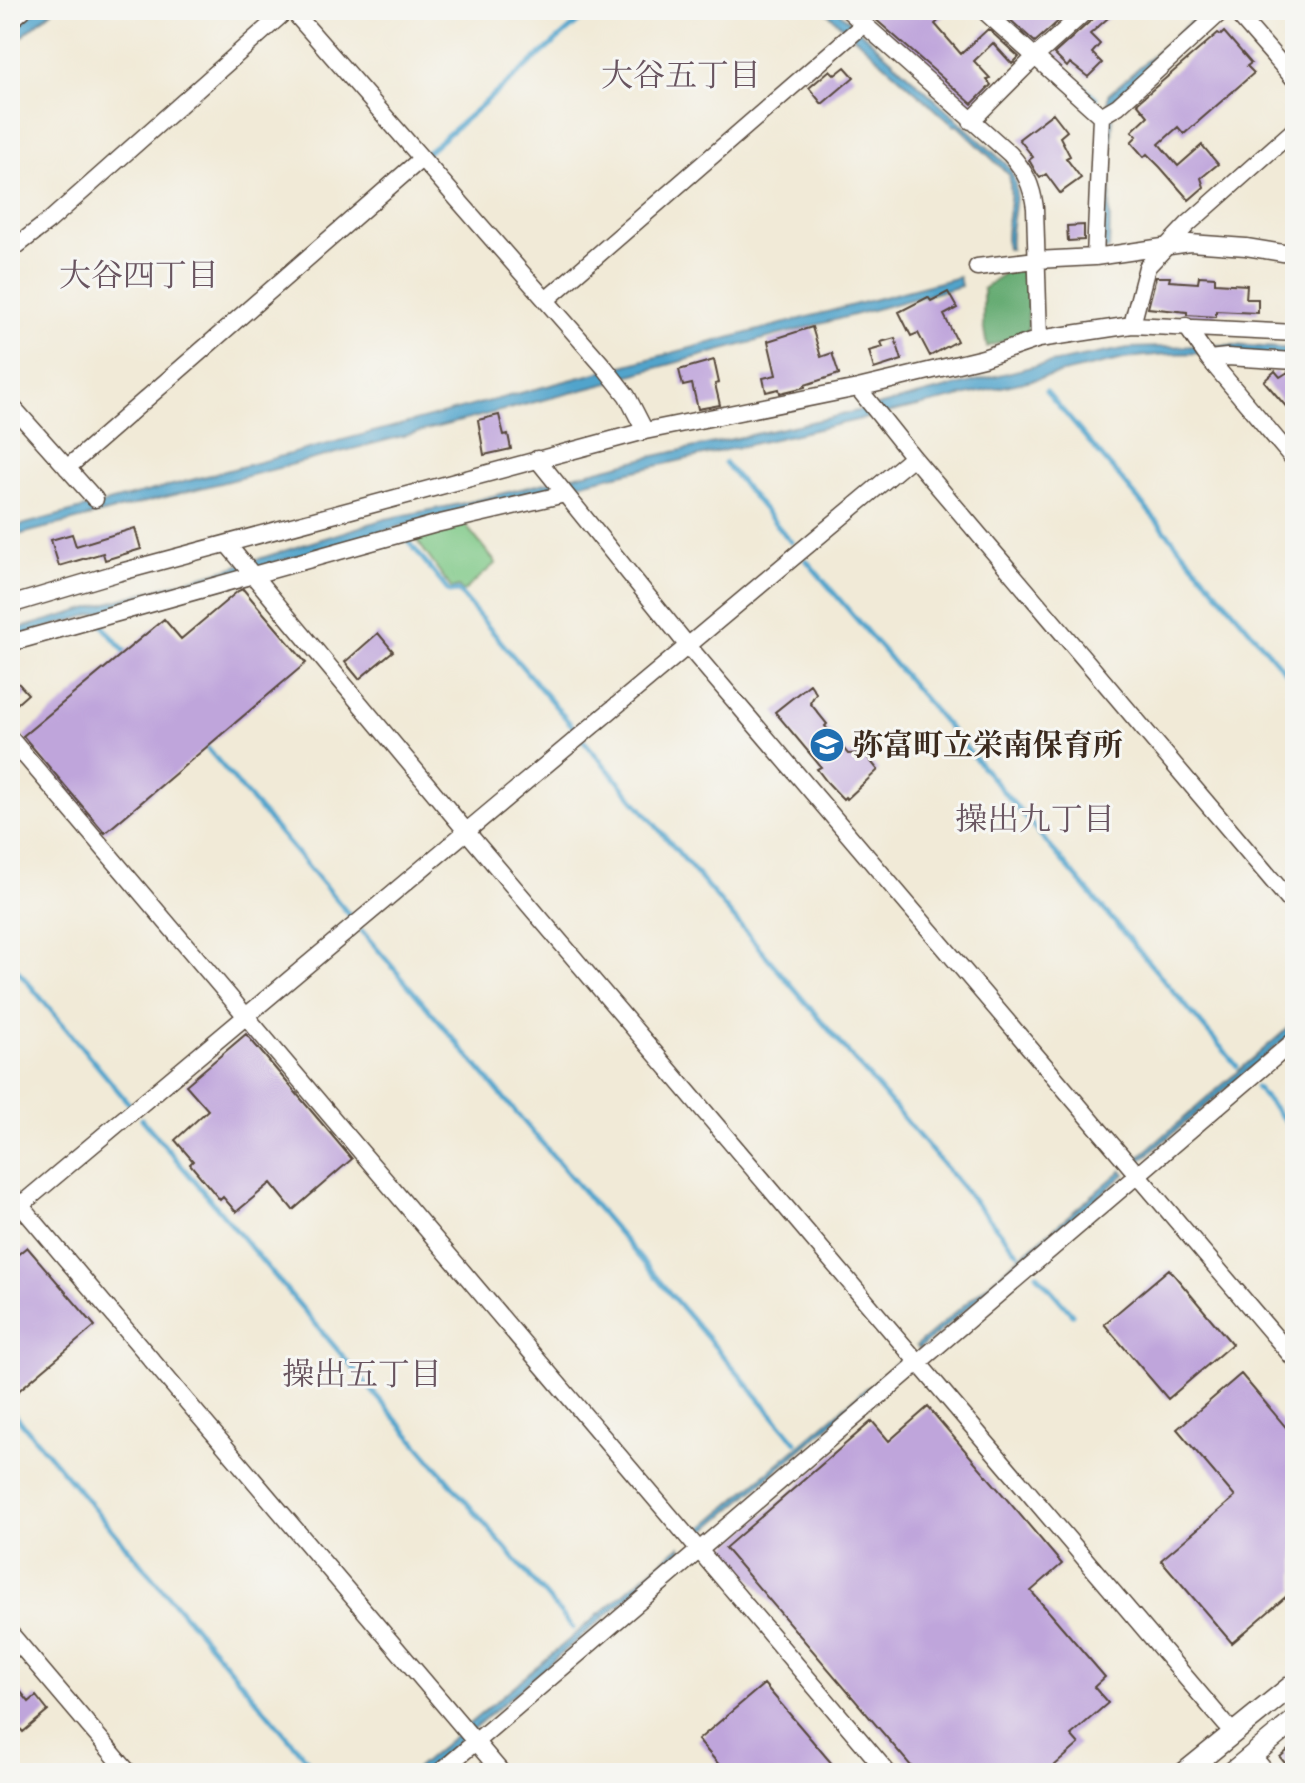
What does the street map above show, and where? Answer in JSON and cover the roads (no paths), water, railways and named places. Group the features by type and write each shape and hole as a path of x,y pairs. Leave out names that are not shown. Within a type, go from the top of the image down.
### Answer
{"main road":[{"path":"1184,1773 1295,1683"},
{"path":"1231,1773 1295,1720"}],"street":[{"path":"10,21 23,10"},
{"path":"10,251 49,221 289,10 605,368 627,396 645,431"},
{"path":"848,10 1010,154 1027,177 1035,208 1039,339"},
{"path":"983,10 1101,116"},
{"path":"971,121 1087,10"},
{"path":"1101,116 1118,106 1223,10"},
{"path":"1234,10 1295,80"},
{"path":"546,300 864,24"},
{"path":"1095,257 1101,116"},
{"path":"1132,325 1147,267 1171,241 1295,129"},
{"path":"67,468 421,159"},
{"path":"977,267 1095,257 1171,241 1246,247 1295,255"},
{"path":"10,605 645,431 858,388 983,358 1039,339 1132,325 1295,333"},
{"path":"1186,326 1209,359 1295,461"},
{"path":"1209,359 1227,357 1295,361"},
{"path":"858,388 1295,907"},
{"path":"10,404 95,499"},
{"path":"500,1773 13,1204 244,1017 913,457"},
{"path":"537,459 688,646 1295,1360"},
{"path":"10,643 436,524 565,494"},
{"path":"227,544 466,831 1233,1733"},
{"path":"10,738 888,1773"},
{"path":"439,1773 1295,1040"},
{"path":"10,1633 129,1773"},
{"path":"1252,1755 1267,1773"}],"water":[{"path":"37,10 53,10 10,47 10,34"},
{"path":"824,10 837,10 1008,166 1016,186 1011,249 1007,249 1006,240 1011,193 1008,174 958,126 953,125"},
{"path":"1204,10 1215,10 1113,100 1109,250 1103,250 1108,95"},
{"path":"959,277 961,286 609,383 10,537 10,528"},
{"path":"1231,345 1295,349 1295,358 1188,353 1124,359 433,517 10,638 10,631 230,568 385,519 829,418 1031,367 1128,348"},
{"path":"1295,1022 1295,1030 1139,1162 1137,1159"},
{"path":"1122,1170 1125,1174 919,1349 916,1346"},
{"path":"902,1358 905,1361 697,1538 695,1534"},
{"path":"680,1546 683,1550 421,1773 411,1773"}],"waterway":[{"path":"424,155 592,10"},
{"path":"997,10 1034,43"},
{"path":"1048,57 1096,98"},
{"path":"1046,391 1295,683"},
{"path":"725,463 791,542"},
{"path":"406,538 449,592 458,591 574,728"},
{"path":"806,560 1237,1066"},
{"path":"103,626 128,655"},
{"path":"584,741 1018,1253"},
{"path":"202,742 352,918"},
{"path":"362,931 796,1442"},
{"path":"10,961 130,1105"},
{"path":"1256,1087 1295,1133"},
{"path":"142,1119 573,1628"},
{"path":"1037,1274 1072,1314"},
{"path":"10,1409 318,1773"}],"place":[{"name":"弥富町立栄南保育所","path":"827,745"}],"district":[{"name":"大谷五丁目","path":"681,75"},
{"name":"大谷四丁目","path":"139,275"},
{"name":"操出九丁目","path":"1035,819"},
{"name":"操出五丁目","path":"362,1374"}]}
